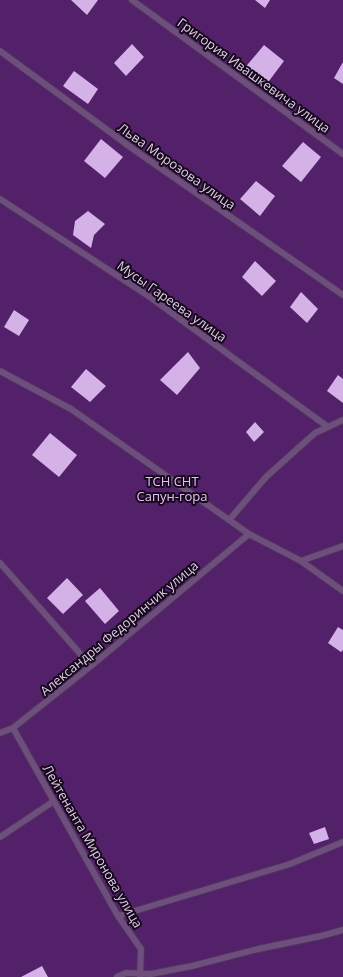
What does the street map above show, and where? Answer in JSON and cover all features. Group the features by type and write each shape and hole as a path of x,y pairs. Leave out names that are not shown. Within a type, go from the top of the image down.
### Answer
{"lane":[{"name":"Григория Ивашкевича улица","path":"132,0 343,154"},
{"name":"Льва Морозова улица","path":"0,51 133,149 343,295"},
{"name":"Мусы Гареева улица","path":"0,199 150,297 328,427"},
{"path":"0,371 71,409 249,534 301,561 343,591"},
{"path":"230,520 266,477 315,433 343,420"},
{"name":"Александры Федоринчик улица","path":"0,733 13,728 91,666 249,534"},
{"path":"301,561 343,546"},
{"path":"0,563 91,666"},
{"name":"Лейтенанта Миронова улица","path":"13,728 118,916 141,949 140,975"},
{"path":"0,837 54,801"},
{"path":"118,916 290,864 343,842"},
{"path":"117,977 126,973 140,975 151,974 192,966 258,949 343,930"}],"green space":[{"name":"ТСН СНТ Сапун-гора","path":"0,0 343,0 343,977 0,977"}],"building":[{"path":"71,0 98,0 87,15"},
{"path":"255,0 270,0 265,8"},
{"path":"132,44 144,57 126,76 114,63"},
{"path":"264,45 284,61 266,85 243,70"},
{"path":"343,62 343,84 334,78"},
{"path":"74,71 98,89 88,104 63,86"},
{"path":"101,139 123,157 105,178 84,161"},
{"path":"303,142 321,157 301,182 282,166"},
{"path":"256,181 275,196 260,216 240,199"},
{"path":"88,211 105,224 94,235 91,248 73,235 75,221"},
{"path":"255,261 276,281 262,296 242,277"},
{"path":"301,292 318,309 307,323 290,307"},
{"path":"14,310 29,320 19,336 4,327"},
{"path":"188,352 200,368 177,395 160,380"},
{"path":"86,369 106,386 90,402 71,387"},
{"path":"338,375 343,379 343,403 327,391"},
{"path":"255,422 264,432 254,442 246,432"},
{"path":"50,433 77,455 59,477 32,455"},
{"path":"67,578 83,595 63,614 47,598"},
{"path":"100,588 119,611 105,624 85,601"},
{"path":"338,627 343,630 343,650 341,652 328,643"},
{"path":"325,827 329,839 314,844 309,833"},
{"path":"42,966 48,977 21,977"}]}
